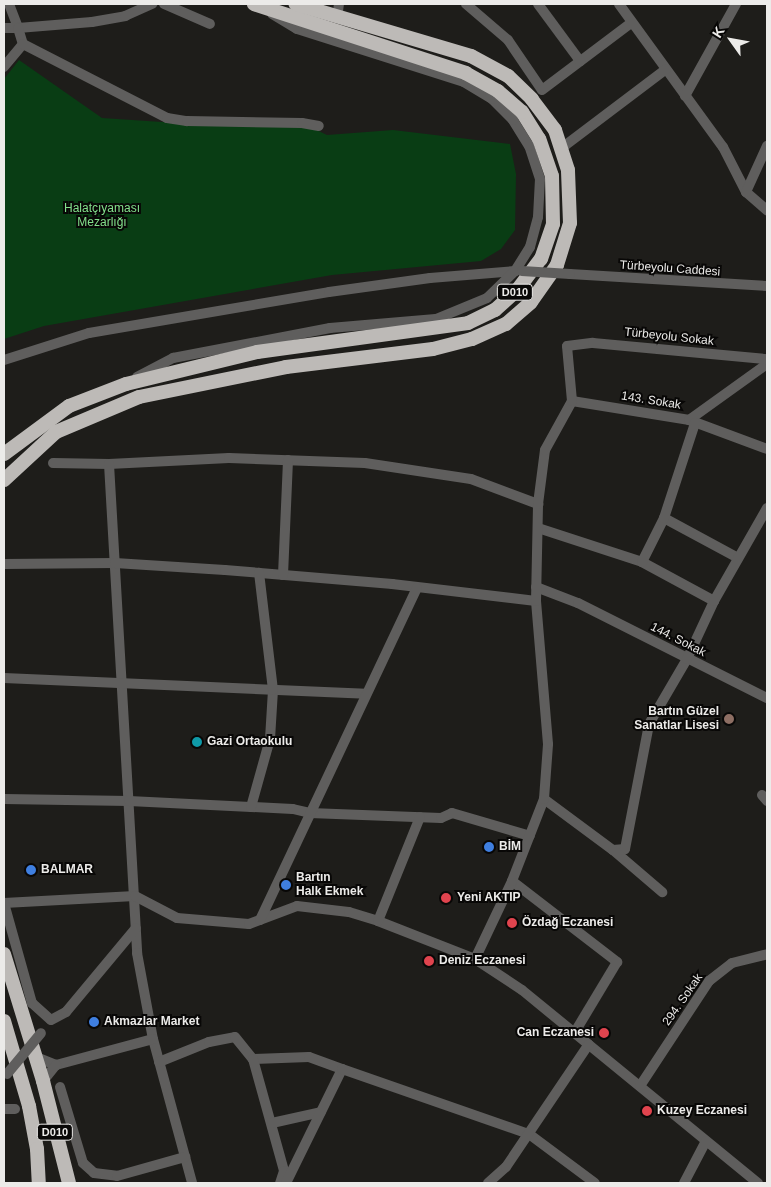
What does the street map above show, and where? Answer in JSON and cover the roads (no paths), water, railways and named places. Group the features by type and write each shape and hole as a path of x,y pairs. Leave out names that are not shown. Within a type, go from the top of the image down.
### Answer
{"highway":[{"name":"D010","path":"4,454 55,415 121,385 256,352 468,323 495,310 518,289 541,259 553,224 552,176 539,139 522,112 498,91 466,74 254,4"},
{"name":"D010","path":"4,480 56,432 139,397 286,367 433,349 472,339 506,324 532,302 557,265 570,223 568,170 563,147 532,99 508,76 471,56 338,11 296,4"},
{"name":"D010","path":"4,954 43,1081 69,1183"},
{"name":"D010","path":"4,1021 8,1054 29,1106 37,1149 39,1183"}],"street":[{"path":"9,4 23,44 168,118 187,121 302,123 319,126"},
{"path":"4,28 92,22 125,16 152,4"},
{"path":"164,4 210,24"},
{"path":"121,385 174,358 330,328 436,319 487,298 519,271 530,247 538,217 540,179 529,146 513,120 492,99 464,82 297,29 254,4"},
{"path":"466,4 508,40 542,90 631,23"},
{"path":"538,4 580,61"},
{"path":"685,96 736,4"},
{"path":"624,6 631,23 723,147 746,192 767,210"},
{"path":"4,67 23,44"},
{"path":"563,147 666,69"},
{"path":"746,192 767,146"},
{"name":"Türbeyolu Caddesi","path":"4,360 90,333 329,292 430,278 519,271 767,286"},
{"name":"Türbeyolu Sokak","path":"572,402 568,346 593,343 767,360"},
{"name":"143. Sokak","path":"572,402 692,422 767,364"},
{"path":"475,958 512,881 544,799 548,744 536,601 538,504 545,450 572,402"},
{"path":"642,562 664,518 692,422 767,449"},
{"path":"53,462 109,464 229,458 366,463 471,479 538,504"},
{"path":"282,575 288,460"},
{"path":"109,464 124,684 137,953 152,1039 192,1183"},
{"path":"613,850 625,849 630,835 649,724 687,660 714,601 767,508"},
{"path":"664,518 738,558"},
{"path":"538,528 642,562 714,601"},
{"path":"4,564 115,563 259,573 536,601"},
{"path":"251,807 270,739 272,690 259,573"},
{"name":"144. Sokak","path":"536,587 578,603 687,660 767,698"},
{"path":"260,920 417,588"},
{"path":"4,678 366,694"},
{"path":"4,799 129,800 251,807 310,813 441,818 452,813 530,836"},
{"path":"544,799 613,850 662,892"},
{"path":"378,921 420,817"},
{"path":"512,881 617,962 575,1032"},
{"path":"136,928 66,1012 51,1020 32,1003 4,903 135,896 177,918 248,924 297,906 349,912 378,921 475,958 522,990 575,1032 757,1183 767,1180"},
{"name":"294. Sokak","path":"640,1086 709,981 732,964 767,954"},
{"path":"7,1074 41,1032"},
{"path":"159,1062 209,1042 235,1037 253,1059 284,1171 280,1183"},
{"path":"43,1081 56,1065 152,1039"},
{"path":"488,1183 506,1167 530,1134 589,1044"},
{"path":"36,1057 56,1065"},
{"path":"253,1059 309,1057 530,1134 595,1183"},
{"path":"286,1183 342,1069"},
{"path":"60,1087 83,1162 94,1173 116,1176 185,1158"},
{"path":"4,1109 15,1109"},
{"path":"272,1123 321,1112"},
{"path":"684,1183 706,1141"}],"place":[{"name":"Bartın Güzel Sanatlar Lisesi","path":"729,719"},
{"name":"Gazi Ortaokulu","path":"197,742"},
{"name":"BİM","path":"489,847"},
{"name":"BALMAR","path":"31,870"},
{"name":"Bartın Halk Ekmek","path":"286,885"},
{"name":"Yeni AKTIP","path":"446,898"},
{"name":"Özdağ Eczanesi","path":"512,923"},
{"name":"Deniz Eczanesi","path":"429,961"},
{"name":"Akmazlar Market","path":"94,1022"},
{"name":"Can Eczanesi","path":"604,1033"},
{"name":"Kuzey Eczanesi","path":"647,1111"}],"park label":[{"name":"Halatçıyaması Mezarlığı","path":"102,216"}]}
